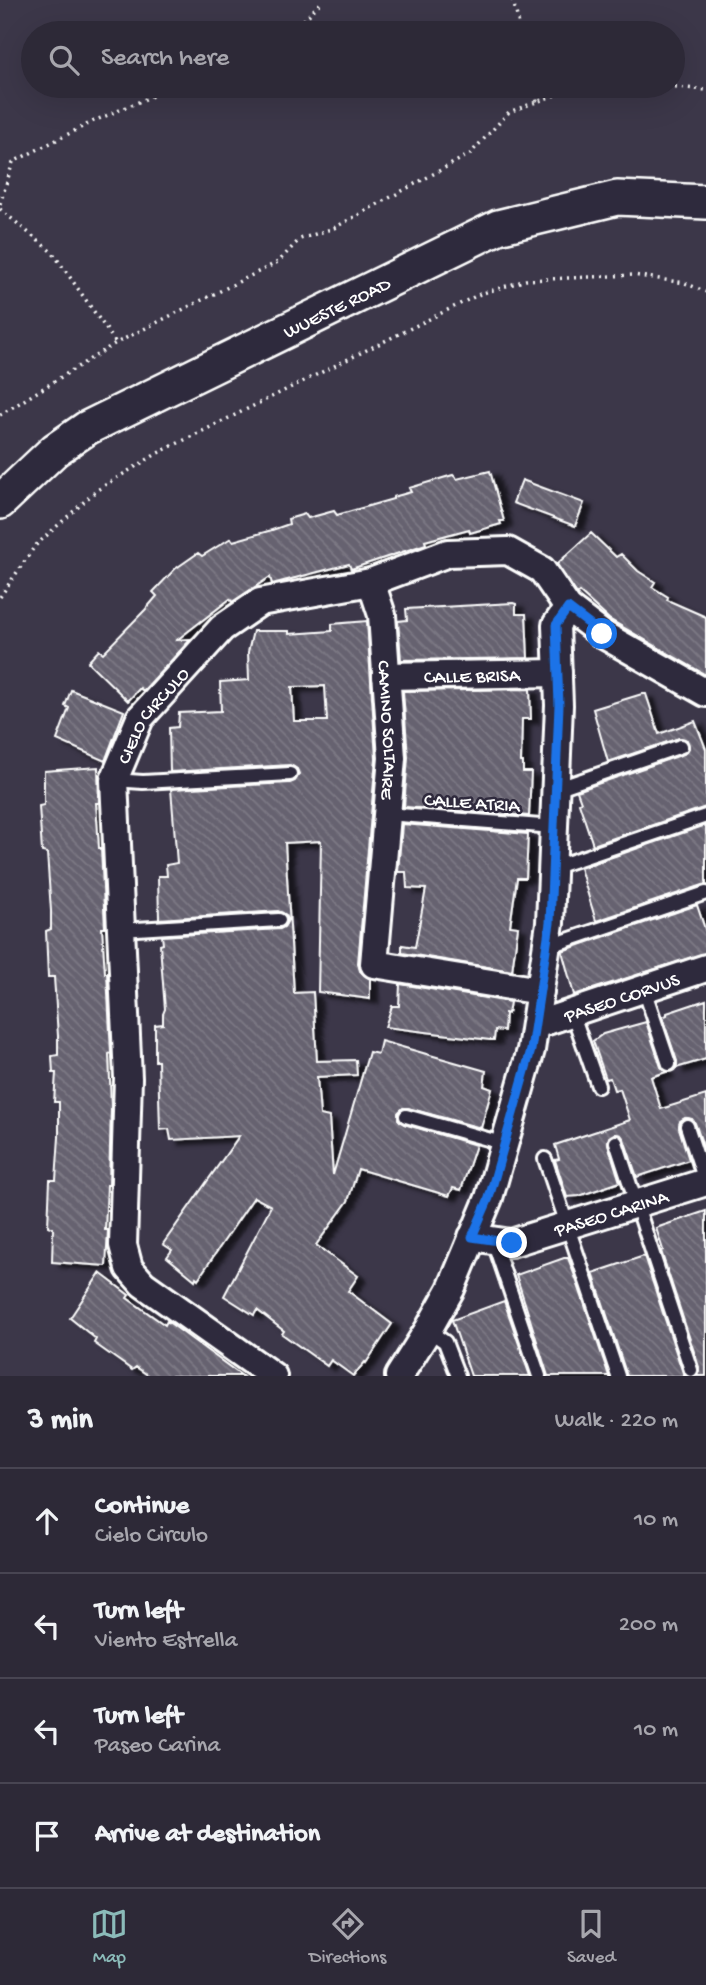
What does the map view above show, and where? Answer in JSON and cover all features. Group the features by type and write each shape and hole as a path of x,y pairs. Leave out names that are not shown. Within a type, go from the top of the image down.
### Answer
{"street":[{"name":"WUESTE ROAD","path":"0,502 55,450 87,428 498,227 617,198 706,202"},
{"name":"CIELO CIRCULO","path":"273,1376 143,1284 129,1268 123,1245 128,1078 114,780 140,718 222,628 260,602 370,582 448,553 508,551 542,570 568,608 602,634 706,693"},
{"name":"CAMINO SOLTAIRE","path":"370,582 382,615 392,758 374,964 540,991"},
{"path":"399,1376 483,1239 489,1198 531,1050 546,947 552,868 558,673 556,625 568,608"},
{"name":"CALLE BRISA","path":"386,676 558,673"},
{"name":"PASEO CORVUS","path":"535,1025 706,968"},
{"name":"PASEO CARINA","path":"483,1239 512,1243 706,1183"}],"lane":[{"path":"555,789 681,746"},
{"path":"114,780 143,782 290,774"},
{"name":"CALLE ATRIA","path":"387,814 554,827"},
{"path":"552,868 706,816"},
{"path":"546,947 706,894"},
{"path":"121,930 279,920"},
{"path":"644,989 669,1064"},
{"path":"572,1012 598,1086"},
{"path":"406,1116 505,1144"},
{"path":"687,1126 706,1183"},
{"path":"617,1142 691,1370"},
{"path":"545,1159 618,1376"},
{"path":"483,1239 539,1376"},
{"path":"428,1330 445,1342 458,1376"}],"path":[{"path":"304,21 323,0"},
{"path":"513,0 518,21"},
{"path":"685,88 706,90"},
{"path":"116,342 53,253 0,207 13,162 94,121 148,98"},
{"path":"536,98 537,102"},
{"path":"0,415 116,342 278,262 300,239 334,228 470,154 509,112 548,98"},
{"path":"0,597 35,546 107,483 158,453 480,294 526,280 634,275 685,283 706,292"}],"building":[{"path":"490,471 504,521 500,521 501,524 470,533 469,529 425,541 426,544 351,569 349,564 272,584 270,577 232,602 230,599 177,640 191,639 143,691 140,688 128,701 88,662 99,650 103,653 145,610 157,596 153,592 175,569 198,553 202,556 231,538 233,541 272,530 289,524 288,519 305,514 308,518 334,511 337,515 393,499 411,492 409,488 453,475 457,479"},
{"path":"522,480 584,503 575,526 513,503"},
{"path":"591,533 616,557 621,554 638,571 655,582 652,587 668,597 667,600 706,617 706,675 609,619 579,592 577,594 557,564"},
{"path":"516,604 516,614 526,614 528,658 401,660 398,621 407,620 406,609"},
{"path":"367,621 376,758 358,963 360,971 370,979 370,999 318,992 321,841 285,843 294,993 313,992 317,1061 356,1060 357,1075 317,1077 320,1115 329,1117 333,1175 369,1052 378,1054 381,1041 486,1071 484,1086 492,1089 481,1128 408,1108 403,1108 398,1113 398,1119 404,1124 476,1145 461,1190 453,1188 449,1196 358,1169 348,1201 316,1245 358,1276 348,1291 392,1324 366,1363 353,1376 331,1360 327,1366 282,1334 284,1331 257,1310 254,1315 224,1296 271,1206 254,1197 198,1279 196,1277 195,1280 167,1257 172,1250 163,1244 239,1136 171,1140 169,1129 160,1130 158,1061 155,1061 155,1025 163,1024 165,1009 160,945 163,944 162,936 280,929 288,920 286,915 278,911 159,919 158,876 167,876 166,865 177,863 171,789 290,783 295,781 299,774 297,769 290,765 170,772 169,728 178,727 179,713 221,711 220,682 249,680 248,652 253,631 289,631 289,634 332,631 332,624","holes":["325,686 327,721 294,721 292,687"]},
{"path":"530,689 531,719 522,719 521,762 523,772 531,772 529,816 404,807 408,757 403,691"},
{"path":"71,690 124,711 105,761 57,740 69,708 65,706"},
{"path":"646,694 659,734 695,721 706,749 706,807 593,845 577,791 684,754 689,748 687,740 679,738 608,762 593,709"},
{"path":"98,767 99,803 96,803 101,848 105,928 102,928 111,1053 106,1266 52,1262 53,1228 48,1226 50,1180 56,1180 59,1102 54,1102 56,1073 53,1073 52,1056 58,1055 58,1036 54,977 48,977 46,931 51,929 51,911 47,853 42,852 39,806 44,805 44,771"},
{"path":"402,824 528,834 526,878 517,878 510,926 518,927 512,971 402,953 402,945 415,947 426,889 407,888 406,872 398,872"},
{"path":"706,825 706,884 596,921 580,868"},
{"path":"697,905 706,932 706,953 574,995 562,951"},
{"path":"400,984 510,1002 508,1014 505,1013 504,1031 495,1030 494,1040 490,1040 385,1027 392,1006 399,1006"},
{"path":"706,1000 706,1059 676,1068 677,1061 662,1017"},
{"path":"646,1022 661,1067 666,1072 651,1077 661,1109 706,1095 706,1154 695,1123 692,1119 685,1118 680,1121 679,1128 689,1160 637,1177 624,1139 621,1135 614,1134 609,1137 608,1144 620,1182 579,1196 567,1197 555,1160 559,1159 555,1145 630,1120 620,1089 614,1090 610,1078 606,1079 593,1041 603,1034"},
{"path":"706,1211 706,1376 697,1376 699,1367 656,1228"},
{"path":"644,1256 685,1376 627,1376 593,1273"},
{"path":"568,1258 609,1376 548,1376 516,1275"},
{"path":"100,1273 129,1295 127,1298 165,1325 167,1321 242,1376 149,1376 136,1367 132,1370 94,1343 96,1339 70,1318"},
{"path":"504,1301 530,1376 471,1376 452,1320"}],"route":[{"path":"512,1243 472,1237 489,1198 531,1050 550,923 559,705 556,625 568,608 602,634"}]}
